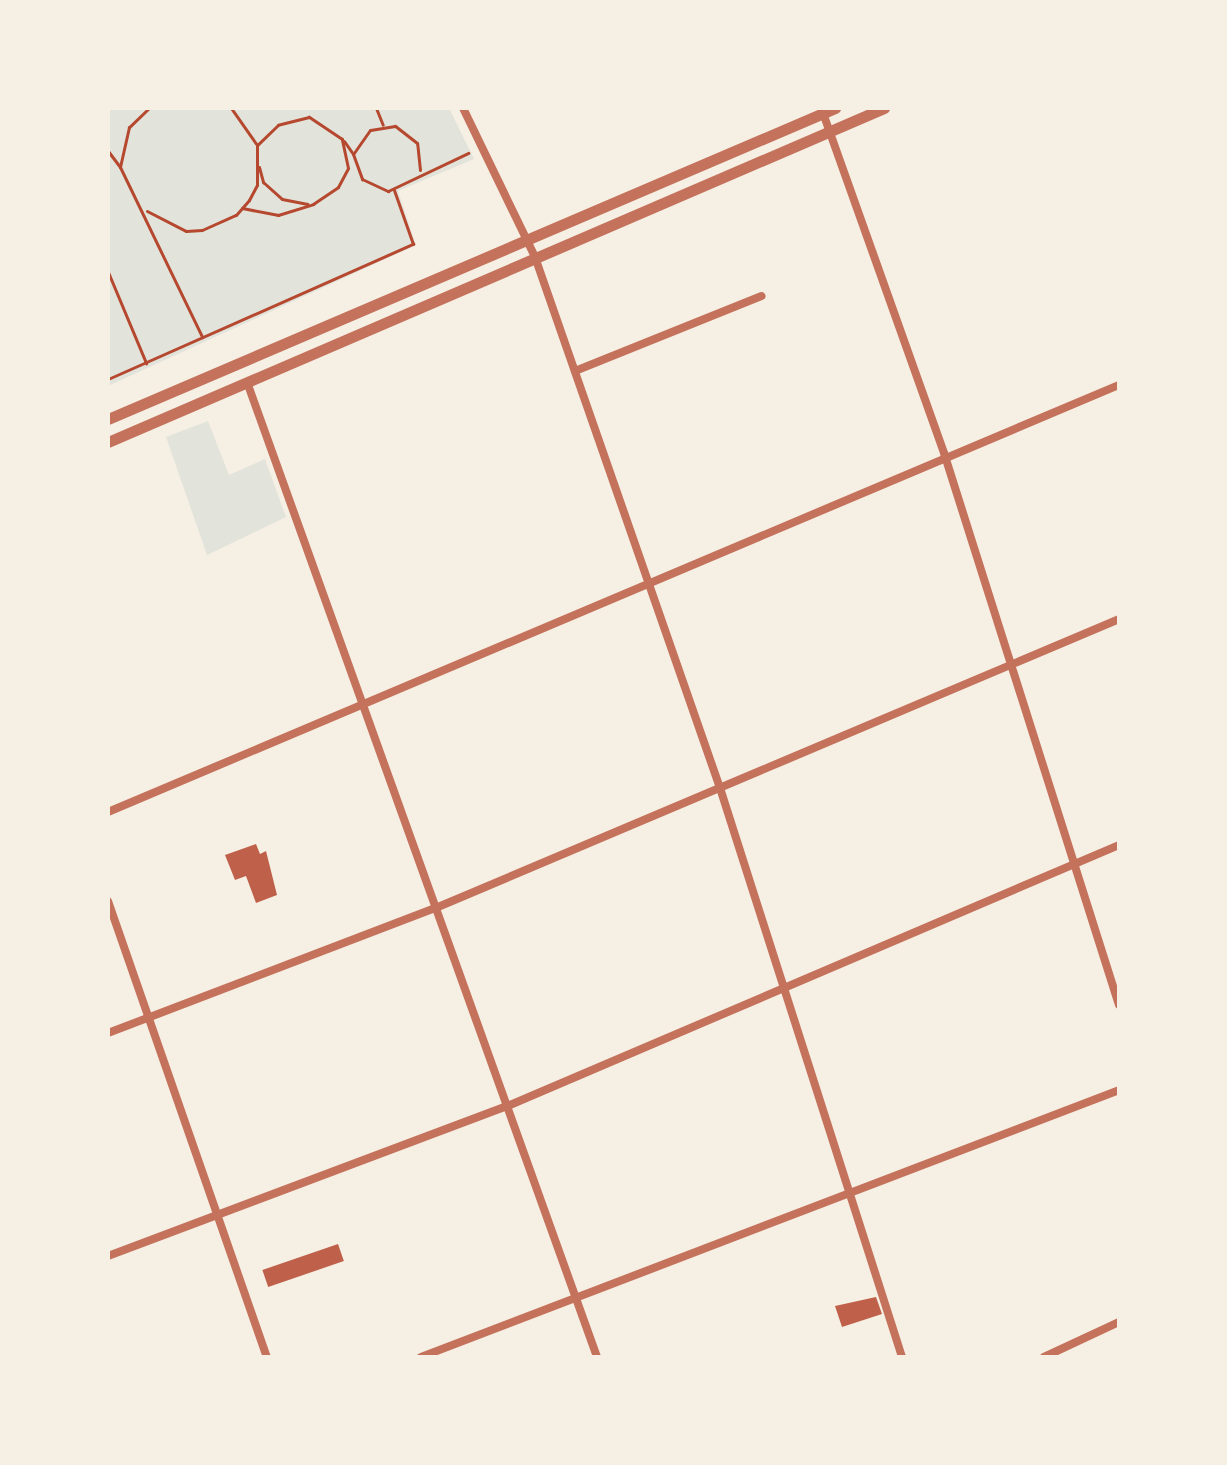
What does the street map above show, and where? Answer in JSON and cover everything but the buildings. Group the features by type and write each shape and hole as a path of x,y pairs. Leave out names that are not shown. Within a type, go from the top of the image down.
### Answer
{"street":[{"path":"463,108 528,237 720,788 782,992 853,1197 902,1357"},
{"path":"108,442 884,108"},
{"path":"108,419 829,110 830,131 944,453 1119,1005"},
{"path":"575,371 762,296"},
{"path":"247,382 367,702 597,1357"},
{"path":"108,812 647,584 944,453 1119,385"},
{"path":"108,1033 438,907 1119,619"},
{"path":"108,1256 510,1105 782,992 1119,845"},
{"path":"108,901 154,1015 267,1357"},
{"path":"421,1357 853,1197 1119,1090"},
{"path":"1044,1357 1119,1322"}],"path":[{"path":"120,167 129,127 149,108"},
{"path":"147,211 186,231 220,225 242,208 257,185 257,145 231,108"},
{"path":"297,108 299,118"},
{"path":"376,108 383,125"},
{"path":"257,145 267,132 299,118 323,121 342,139 353,154 356,167 373,188 394,190 420,170 468,153"},
{"path":"353,154 383,125"},
{"path":"383,125 412,134 420,170"},
{"path":"342,139 345,176"},
{"path":"108,151 147,211 202,337"},
{"path":"258,163 263,182 282,199 313,204"},
{"path":"242,208 278,215 313,204 356,167"},
{"path":"108,379 413,244 394,190"},
{"path":"108,272 146,363"}],"shaded area":[{"path":"108,108 449,108 474,159 398,191 416,245 108,386"},
{"path":"208,421 229,475 265,459 286,517 207,555 166,437"}]}
